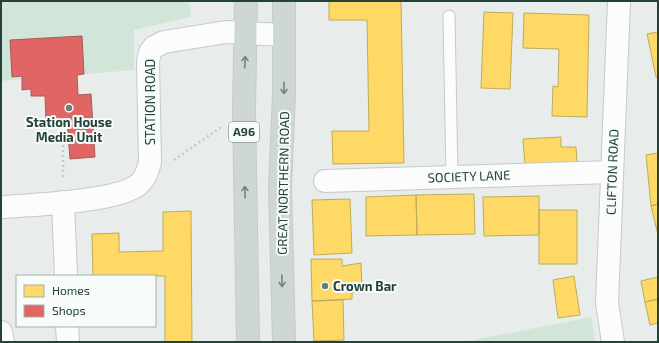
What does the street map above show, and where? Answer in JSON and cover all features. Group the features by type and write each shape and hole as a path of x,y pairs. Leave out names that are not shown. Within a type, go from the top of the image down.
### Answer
{"main road":[{"name":"A96","path":"246,1 244,111 248,342"},
{"name":"GREAT NORTHERN ROAD","path":"284,1 284,94 280,186 284,342"}],"street":[{"name":"CLIFTON ROAD","path":"613,342 607,303 619,1"},
{"name":"STATION ROAD","path":"1,207 102,198 133,189 141,183 147,174 150,162 148,127 148,61 154,47 164,42 226,32 284,35"},
{"name":"SOCIETY LANE","path":"325,181 612,172"},
{"path":"63,202 66,275"},
{"path":"68,327 68,342"},
{"path":"1,332 3,342"}],"lane":[{"path":"449,16 452,177"}],"path":[{"path":"63,120 63,202"},
{"path":"182,154 212,134"}],"green space":[{"path":"1,1 189,1 191,17 134,30 134,70 1,81"},
{"path":"591,317 595,342 463,342"}],"building: Homes":[{"path":"329,1 401,1 404,163 333,164 332,131 369,131 367,20 329,20"},
{"path":"484,12 513,13 510,89 481,88"},
{"path":"524,13 589,15 587,117 552,116 553,86 558,87 559,49 523,48"},
{"path":"658,32 658,77 656,77 647,34"},
{"path":"561,137 561,147 576,147 577,162 525,165 523,139"},
{"path":"658,153 658,204 651,206 646,155"},
{"path":"474,194 475,234 417,235 416,195"},
{"path":"416,195 417,235 366,236 366,197"},
{"path":"539,196 539,235 484,236 483,197"},
{"path":"350,199 352,253 314,255 312,200"},
{"path":"658,204 658,235 651,206"},
{"path":"539,210 577,210 577,264 539,264"},
{"path":"191,211 192,342 165,342 165,276 93,275 92,234 119,233 119,252 163,251 163,212"},
{"path":"311,259 342,259 342,266 361,263 362,292 352,292 352,299 312,301"},
{"path":"574,276 580,315 558,318 553,280"},
{"path":"658,277 658,299 645,302 641,281"},
{"path":"658,299 658,323 650,325 645,302"},
{"path":"343,300 344,340 314,341 312,301"}],"building: Shops":[{"name":"Station House Media Unit","path":"82,36 84,74 77,75 78,95 91,94 95,157 70,159 67,120 46,121 45,96 31,96 31,89 22,90 22,76 12,77 10,40"}],"place":[{"name":"Station House Media Unit","path":"69,108"},
{"name":"Crown Bar","path":"325,286"}]}
